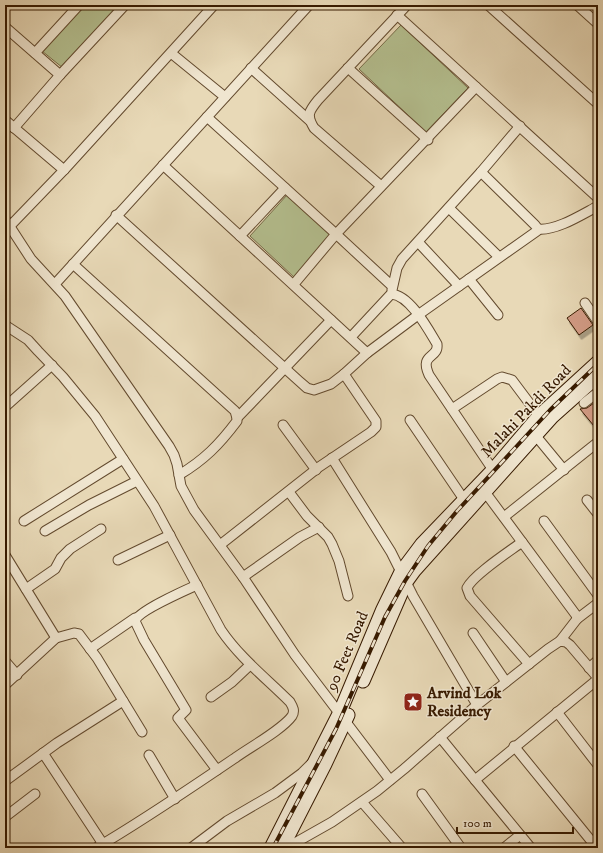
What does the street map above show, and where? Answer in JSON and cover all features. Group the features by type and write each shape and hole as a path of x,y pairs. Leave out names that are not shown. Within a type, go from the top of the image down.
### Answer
{"main road":[{"name":"Malahi Pakdi Road","path":"482,488 522,444 539,416 598,362"},
{"name":"Malahi Pakdi Road","path":"482,488 493,470 522,444 536,436 552,417 598,378"},
{"name":"90 Feet Road","path":"282,848 343,716 383,609 404,577 422,544 464,501 482,488"},
{"name":"90 Feet Road","path":"404,577 430,551 482,488"},
{"name":"90 Feet Road","path":"271,848 303,787 315,760 343,716"}],"street":[{"path":"35,54 79,5"},
{"path":"14,128 60,75 125,5"},
{"path":"214,5 64,170 8,223 31,258 69,302 169,446 174,455 181,486 188,501 243,577 295,655 343,716 390,780"},
{"path":"55,284 116,215 309,5"},
{"path":"310,121 309,114 311,108 407,5"},
{"path":"488,5 598,104"},
{"path":"577,5 598,24"},
{"path":"397,15 598,198"},
{"path":"5,27 60,75"},
{"path":"171,53 225,97"},
{"path":"252,68 310,121 314,128 322,136 381,186"},
{"path":"348,68 428,140"},
{"path":"294,284 336,234 381,186 428,140 476,87"},
{"path":"207,117 336,234 395,294 405,300 418,315 437,344 435,352 426,362 426,369 493,470"},
{"path":"5,120 64,170"},
{"path":"351,337 392,290 397,268 402,259 481,172 520,126"},
{"path":"163,165 294,284 367,353"},
{"path":"481,172 532,221 538,229 544,230 556,226 598,206"},
{"path":"240,236 285,188"},
{"path":"449,208 499,257"},
{"path":"116,215 307,388 314,390 331,384 367,353 499,257 529,238 538,229"},
{"path":"418,242 459,286"},
{"path":"73,264 232,408 238,418"},
{"path":"469,279 498,315"},
{"path":"585,304 598,322"},
{"path":"179,475 195,466 207,456 238,418 331,320"},
{"path":"5,326 28,340 86,404 137,481 170,535 221,630 231,644 250,665 290,702 294,711 292,715 280,726 217,770 175,799 100,846 43,753"},
{"path":"5,407 52,365"},
{"path":"220,545 316,470 376,427 377,424 344,374"},
{"path":"452,410 502,377 512,380 539,416"},
{"path":"584,403 598,392"},
{"path":"410,420 464,501"},
{"path":"283,425 316,470"},
{"path":"536,436 564,470"},
{"path":"504,517 598,442"},
{"path":"332,458 387,546 477,705"},
{"path":"24,521 123,460"},
{"path":"45,531 89,505 137,481"},
{"path":"482,488 574,610 577,619"},
{"path":"289,492 328,537 335,550 348,596"},
{"path":"588,500 598,514"},
{"path":"544,521 598,595"},
{"path":"243,577 300,537 319,527"},
{"path":"26,589 55,569 61,558 70,549 101,528"},
{"path":"118,560 170,535"},
{"path":"522,542 472,580 467,588 470,596 529,664"},
{"path":"5,555 56,638"},
{"path":"90,649 149,609 197,585"},
{"path":"286,848 332,822 362,802 390,780 477,705 560,641 577,619 598,603"},
{"path":"135,618 135,623 186,710 178,718 217,770"},
{"path":"5,685 56,638 74,633 78,634 90,649 142,732"},
{"path":"473,633 506,682"},
{"path":"475,780 514,746 598,679 570,645 566,642 560,641"},
{"path":"589,668 598,660"},
{"path":"5,661 17,675"},
{"path":"211,697 232,682 250,665"},
{"path":"5,781 43,753 123,701"},
{"path":"557,712 598,765"},
{"path":"440,737 531,848"},
{"path":"514,746 594,845"},
{"path":"149,755 175,799"},
{"path":"191,848 227,821 275,793 302,773 315,760"},
{"path":"5,817 36,794"},
{"path":"422,794 461,848"},
{"path":"362,802 402,848"},
{"path":"504,848 520,835"}],"green space":[{"path":"85,5 121,5 63,68 42,51"},
{"path":"401,25 468,88 426,132 359,69"},
{"path":"287,195 335,236 295,278 250,236"}],"building":[{"path":"581,308 593,325 579,335 567,318"},
{"path":"598,400 598,423 594,426 580,409 587,408"}],"railway":[{"path":"273,848 336,729 385,617 405,581 428,546 457,511 550,410 598,364"}],"place":[{"name":"Arvind Lok Residency","path":"413,702"}]}
